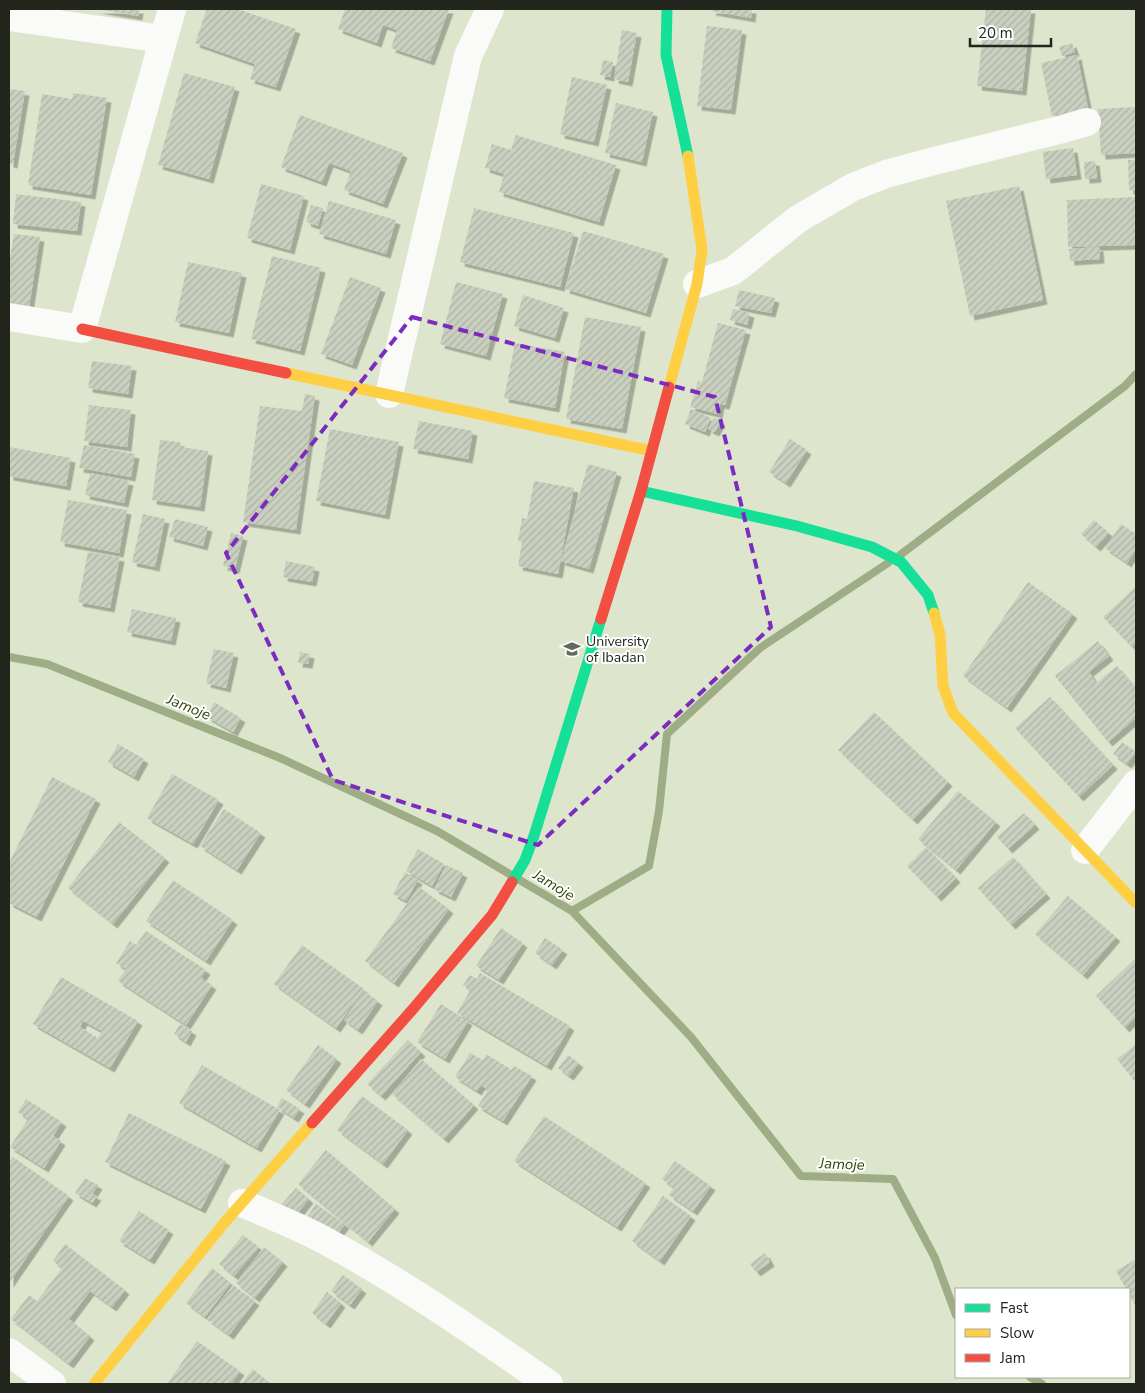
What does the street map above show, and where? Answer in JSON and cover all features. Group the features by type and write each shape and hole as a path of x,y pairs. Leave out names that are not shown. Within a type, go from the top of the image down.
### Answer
{"street":[{"path":"82,329 172,9"},
{"path":"389,394 468,56 490,9"},
{"path":"94,1384 149,1314 242,1203 413,1009 492,915 525,860 641,491 697,284 702,250 692,172 666,55 667,9"},
{"path":"9,17 163,39"},
{"path":"697,284 733,271 798,219 853,187 886,174 1087,122"},
{"path":"9,317 82,329 652,451"},
{"path":"641,491 797,526 872,547 901,562 928,595 940,634 943,686 953,713 1136,902"},
{"path":"1085,850 1136,784"},
{"path":"242,1203 320,1238 367,1264 474,1332 549,1384"},
{"path":"9,1352 52,1384"}],"highlighted area":[{"path":"412,317 715,397 771,627 538,845 333,780 226,553"}],"shaded area":[{"name":"University of Ibadan","path":"9,9 1136,9 1136,1384 9,1384"}],"building":[{"path":"96,9 139,9 138,16"},
{"path":"207,9 237,9 296,29 276,87 250,79 255,64 195,43"},
{"path":"345,9 449,9 430,61 391,48 397,30 383,25 377,43 338,29"},
{"path":"712,9 752,9 751,18 711,11"},
{"path":"986,9 1031,9 1022,91 977,86"},
{"path":"707,26 742,30 731,110 697,106"},
{"path":"622,30 637,33 628,82 614,79"},
{"path":"1072,43 1075,52 1062,56 1059,47"},
{"path":"1077,55 1088,108 1052,116 1041,63"},
{"path":"603,60 613,62 610,77 600,75"},
{"path":"184,73 235,87 209,179 158,165"},
{"path":"572,77 607,85 594,142 560,134"},
{"path":"9,89 25,91 13,164 9,163"},
{"path":"73,93 107,98 91,195 28,185 42,94 72,99"},
{"path":"616,103 653,112 642,162 605,153"},
{"path":"1136,107 1136,153 1101,155 1098,109"},
{"path":"300,115 403,153 383,204 344,190 351,171 329,163 322,182 281,167"},
{"path":"516,135 616,165 599,222 499,192 504,174 485,168 492,144 511,150"},
{"path":"1073,148 1077,175 1046,179 1043,152"},
{"path":"1128,160 1136,160 1136,190 1129,190"},
{"path":"1095,161 1097,178 1085,179 1084,162"},
{"path":"261,184 304,196 290,250 247,238"},
{"path":"1019,186 1043,300 970,316 946,201"},
{"path":"16,194 81,202 77,231 13,224"},
{"path":"1136,197 1136,245 1068,247 1067,200"},
{"path":"329,201 396,220 386,254 319,234"},
{"path":"311,205 323,208 318,226 306,222"},
{"path":"474,208 574,233 560,287 460,262"},
{"path":"583,231 664,254 646,313 565,289"},
{"path":"14,234 40,237 28,314 9,311 9,264"},
{"path":"1099,247 1100,259 1070,261 1069,249"},
{"path":"272,256 321,268 300,351 251,339"},
{"path":"188,262 242,273 229,333 175,322"},
{"path":"350,277 381,288 352,365 321,354"},
{"path":"456,282 503,294 486,356 440,344"},
{"path":"739,290 775,298 771,313 735,306"},
{"path":"523,295 564,308 555,338 514,326"},
{"path":"733,309 750,313 747,325 730,320"},
{"path":"585,317 641,327 622,429 566,419"},
{"path":"718,323 746,330 725,405 720,404 718,414 690,407 698,381 702,382"},
{"path":"515,343 565,352 555,408 504,398"},
{"path":"92,361 132,366 128,394 88,388"},
{"path":"305,394 315,396 296,530 243,522 260,406 302,411"},
{"path":"89,405 131,410 127,447 84,441"},
{"path":"691,409 711,418 705,432 685,424"},
{"path":"714,418 721,421 715,432 708,429"},
{"path":"419,421 473,431 468,459 413,449"},
{"path":"330,429 399,442 385,515 316,501"},
{"path":"790,439 807,450 786,483 769,472"},
{"path":"160,440 180,442 180,447 208,451 200,507 152,500"},
{"path":"84,445 135,454 131,477 79,468"},
{"path":"9,447 71,458 66,486 9,476"},
{"path":"588,464 617,472 589,569 561,561"},
{"path":"90,473 129,481 124,503 85,495"},
{"path":"534,481 574,488 558,574 518,566 522,542 518,541 522,518 527,519"},
{"path":"68,500 127,510 119,553 60,542"},
{"path":"143,514 165,519 155,567 132,562"},
{"path":"175,519 208,527 203,546 169,537"},
{"path":"1094,520 1109,533 1096,547 1081,534"},
{"path":"1121,524 1136,534 1136,549 1127,563 1105,548"},
{"path":"231,533 243,536 235,569 223,566"},
{"path":"88,552 120,557 110,608 78,602"},
{"path":"286,561 315,567 312,582 283,577"},
{"path":"1028,582 1073,614 1007,708 963,676"},
{"path":"1135,587 1136,643 1132,647 1103,617"},
{"path":"132,609 176,618 171,641 127,632"},
{"path":"1098,641 1109,656 1089,672 1096,683 1117,666 1136,689 1136,718 1108,742 1055,676"},
{"path":"214,649 234,653 226,688 206,683"},
{"path":"300,652 310,654 308,664 298,663"},
{"path":"1050,697 1113,765 1079,797 1015,728"},
{"path":"214,702 241,718 233,732 207,717"},
{"path":"874,712 948,782 913,820 838,750"},
{"path":"1122,742 1136,752 1127,764 1113,754"},
{"path":"118,744 144,759 134,777 108,762"},
{"path":"172,774 219,800 193,844 147,818"},
{"path":"52,777 96,799 37,917 9,903 9,863"},
{"path":"958,791 996,822 956,870 918,839"},
{"path":"224,809 261,833 237,870 200,846"},
{"path":"1024,813 1035,825 1008,849 997,837"},
{"path":"119,822 165,858 113,924 68,888"},
{"path":"926,847 956,878 937,897 907,866"},
{"path":"418,849 444,864 432,886 406,871"},
{"path":"1013,857 1046,894 1011,925 978,888"},
{"path":"446,865 463,873 451,897 434,889"},
{"path":"405,872 418,880 406,901 393,894"},
{"path":"173,880 233,920 206,961 146,921"},
{"path":"419,887 449,909 394,983 365,961"},
{"path":"1068,896 1116,937 1083,975 1035,934"},
{"path":"501,928 523,943 499,980 476,966"},
{"path":"146,931 206,970 201,978 212,985 186,1025 118,981 126,969 116,963 130,941 136,945"},
{"path":"545,938 563,950 552,965 535,953"},
{"path":"302,945 364,989 336,1028 274,984"},
{"path":"1136,958 1136,1017 1125,1028 1096,996"},
{"path":"480,973 570,1026 547,1066 457,1013 475,982 469,990 463,985 470,975 477,979"},
{"path":"61,977 138,1021 110,1068 33,1024","holes":["83,1021 102,1031 98,1038 80,1027"]},
{"path":"364,991 378,1001 358,1030 344,1020"},
{"path":"441,1004 468,1021 445,1059 417,1042"},
{"path":"180,1024 192,1031 186,1042 174,1034"},
{"path":"408,1040 421,1052 381,1096 367,1084"},
{"path":"1136,1044 1136,1083 1117,1059"},
{"path":"318,1045 337,1059 305,1104 286,1090"},
{"path":"470,1053 483,1060 486,1054 512,1070 514,1066 532,1076 503,1121 478,1106 488,1090 481,1085 477,1091 455,1077"},
{"path":"568,1055 579,1063 569,1076 558,1068"},
{"path":"421,1059 474,1105 444,1139 392,1094"},
{"path":"202,1065 280,1110 257,1148 179,1103"},
{"path":"362,1096 408,1130 383,1164 337,1130"},
{"path":"282,1098 300,1109 294,1118 277,1107"},
{"path":"26,1099 62,1122 53,1136 61,1141 44,1168 10,1147 28,1119 18,1112"},
{"path":"129,1113 226,1161 201,1209 105,1162"},
{"path":"544,1116 646,1183 617,1227 514,1161"},
{"path":"326,1150 395,1209 368,1242 298,1184"},
{"path":"13,1157 69,1196 9,1283 9,1162"},
{"path":"675,1161 711,1186 693,1211 669,1195 674,1188 662,1179"},
{"path":"85,1178 98,1185 92,1194 97,1196 92,1203 75,1193"},
{"path":"296,1188 309,1199 293,1219 279,1207"},
{"path":"663,1196 691,1216 660,1261 632,1241"},
{"path":"316,1204 345,1224 335,1237 307,1217"},
{"path":"139,1211 169,1230 150,1260 119,1241"},
{"path":"243,1235 259,1247 234,1276 219,1264"},
{"path":"65,1244 125,1290 112,1307 90,1291 69,1319 90,1336 69,1364 11,1319 29,1295 37,1301 62,1268 53,1261"},
{"path":"264,1247 283,1262 255,1298 236,1283"},
{"path":"765,1253 770,1262 756,1272 750,1264"},
{"path":"1136,1259 1136,1307 1130,1296 1130,1288 1125,1288 1116,1271"},
{"path":"212,1268 231,1283 205,1317 186,1303"},
{"path":"343,1275 362,1289 350,1305 331,1291"},
{"path":"233,1285 255,1301 229,1335 207,1319"},
{"path":"327,1292 341,1303 326,1324 312,1313"},
{"path":"197,1341 240,1371 231,1384 167,1384"},
{"path":"253,1369 271,1384 241,1384"}],"waterway":[{"path":"900,555 1125,386 1136,374"},
{"path":"572,911 649,866 659,811 667,734 760,648 888,563"},
{"name":"Jamoje","path":"9,657 47,664 280,758 437,831 572,911 691,1037 801,1176 893,1179 935,1258 955,1312"},
{"name":"Jamoje","path":"1032,1378 1042,1384"}],"traffic: fast":[{"path":"667,9 666,55 688,156"},
{"path":"641,491 797,526 872,547 901,562 928,595 934,613"},
{"path":"512,882 525,860 534,836 601,619"}],"traffic: slow":[{"path":"669,387 697,284 702,250 688,156"},
{"path":"286,373 652,451"},
{"path":"934,613 940,634 943,686 953,713 1136,903"},
{"path":"94,1384 225,1222 312,1123"}],"traffic: jam":[{"path":"82,329 286,373"},
{"path":"601,619 641,491 669,387"},
{"path":"312,1123 413,1009 492,915 512,882"}],"place":[{"name":"University of Ibadan","path":"572,649"}]}
